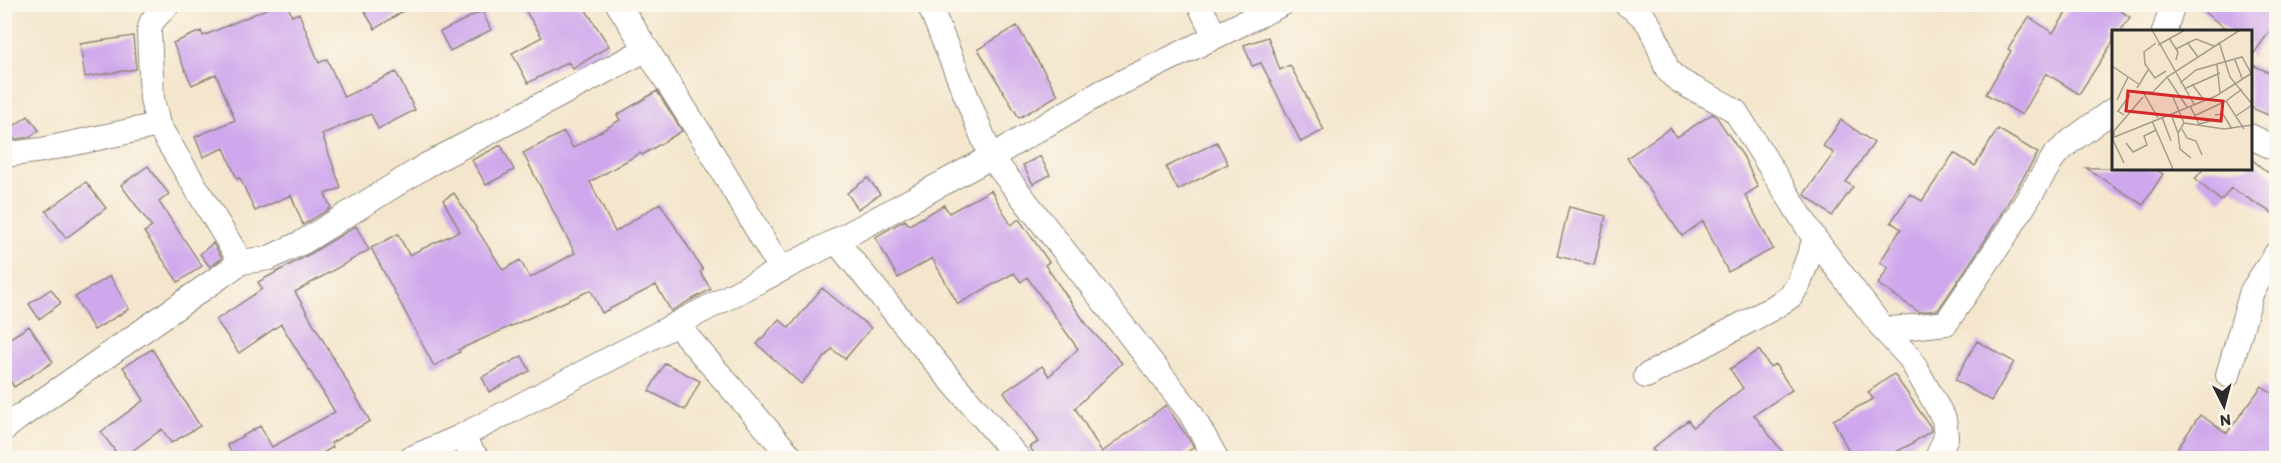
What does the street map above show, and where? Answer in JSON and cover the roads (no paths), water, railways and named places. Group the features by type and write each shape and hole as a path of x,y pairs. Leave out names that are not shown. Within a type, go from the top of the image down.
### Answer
{"street":[{"path":"168,4 152,21 149,31 152,99 158,125 241,262"},
{"path":"618,4 721,166 781,270"},
{"path":"929,4 991,157 1190,412 1215,459"},
{"path":"1199,4 1215,36"},
{"path":"412,459 460,437 836,241 991,157 1102,92 1282,4"},
{"path":"1626,4 1641,13 1652,27 1668,70 1679,80 1736,112 1815,240 1884,330 1910,358 1944,419 1946,437 1937,459"},
{"path":"2165,30 2173,4"},
{"path":"4,429 241,262 269,258 303,242 428,165 647,49"},
{"path":"1884,330 1946,323 2005,236 2055,155 2112,111"},
{"path":"4,155 42,150 158,125"},
{"path":"2251,136 2277,149"},
{"path":"1646,376 1791,296 1799,283 1815,240"},
{"path":"836,241 1018,459"},
{"path":"2228,375 2252,291 2277,254"},
{"path":"676,324 792,459"},
{"path":"1910,358 1924,326"},
{"path":"460,437 477,459"}]}
